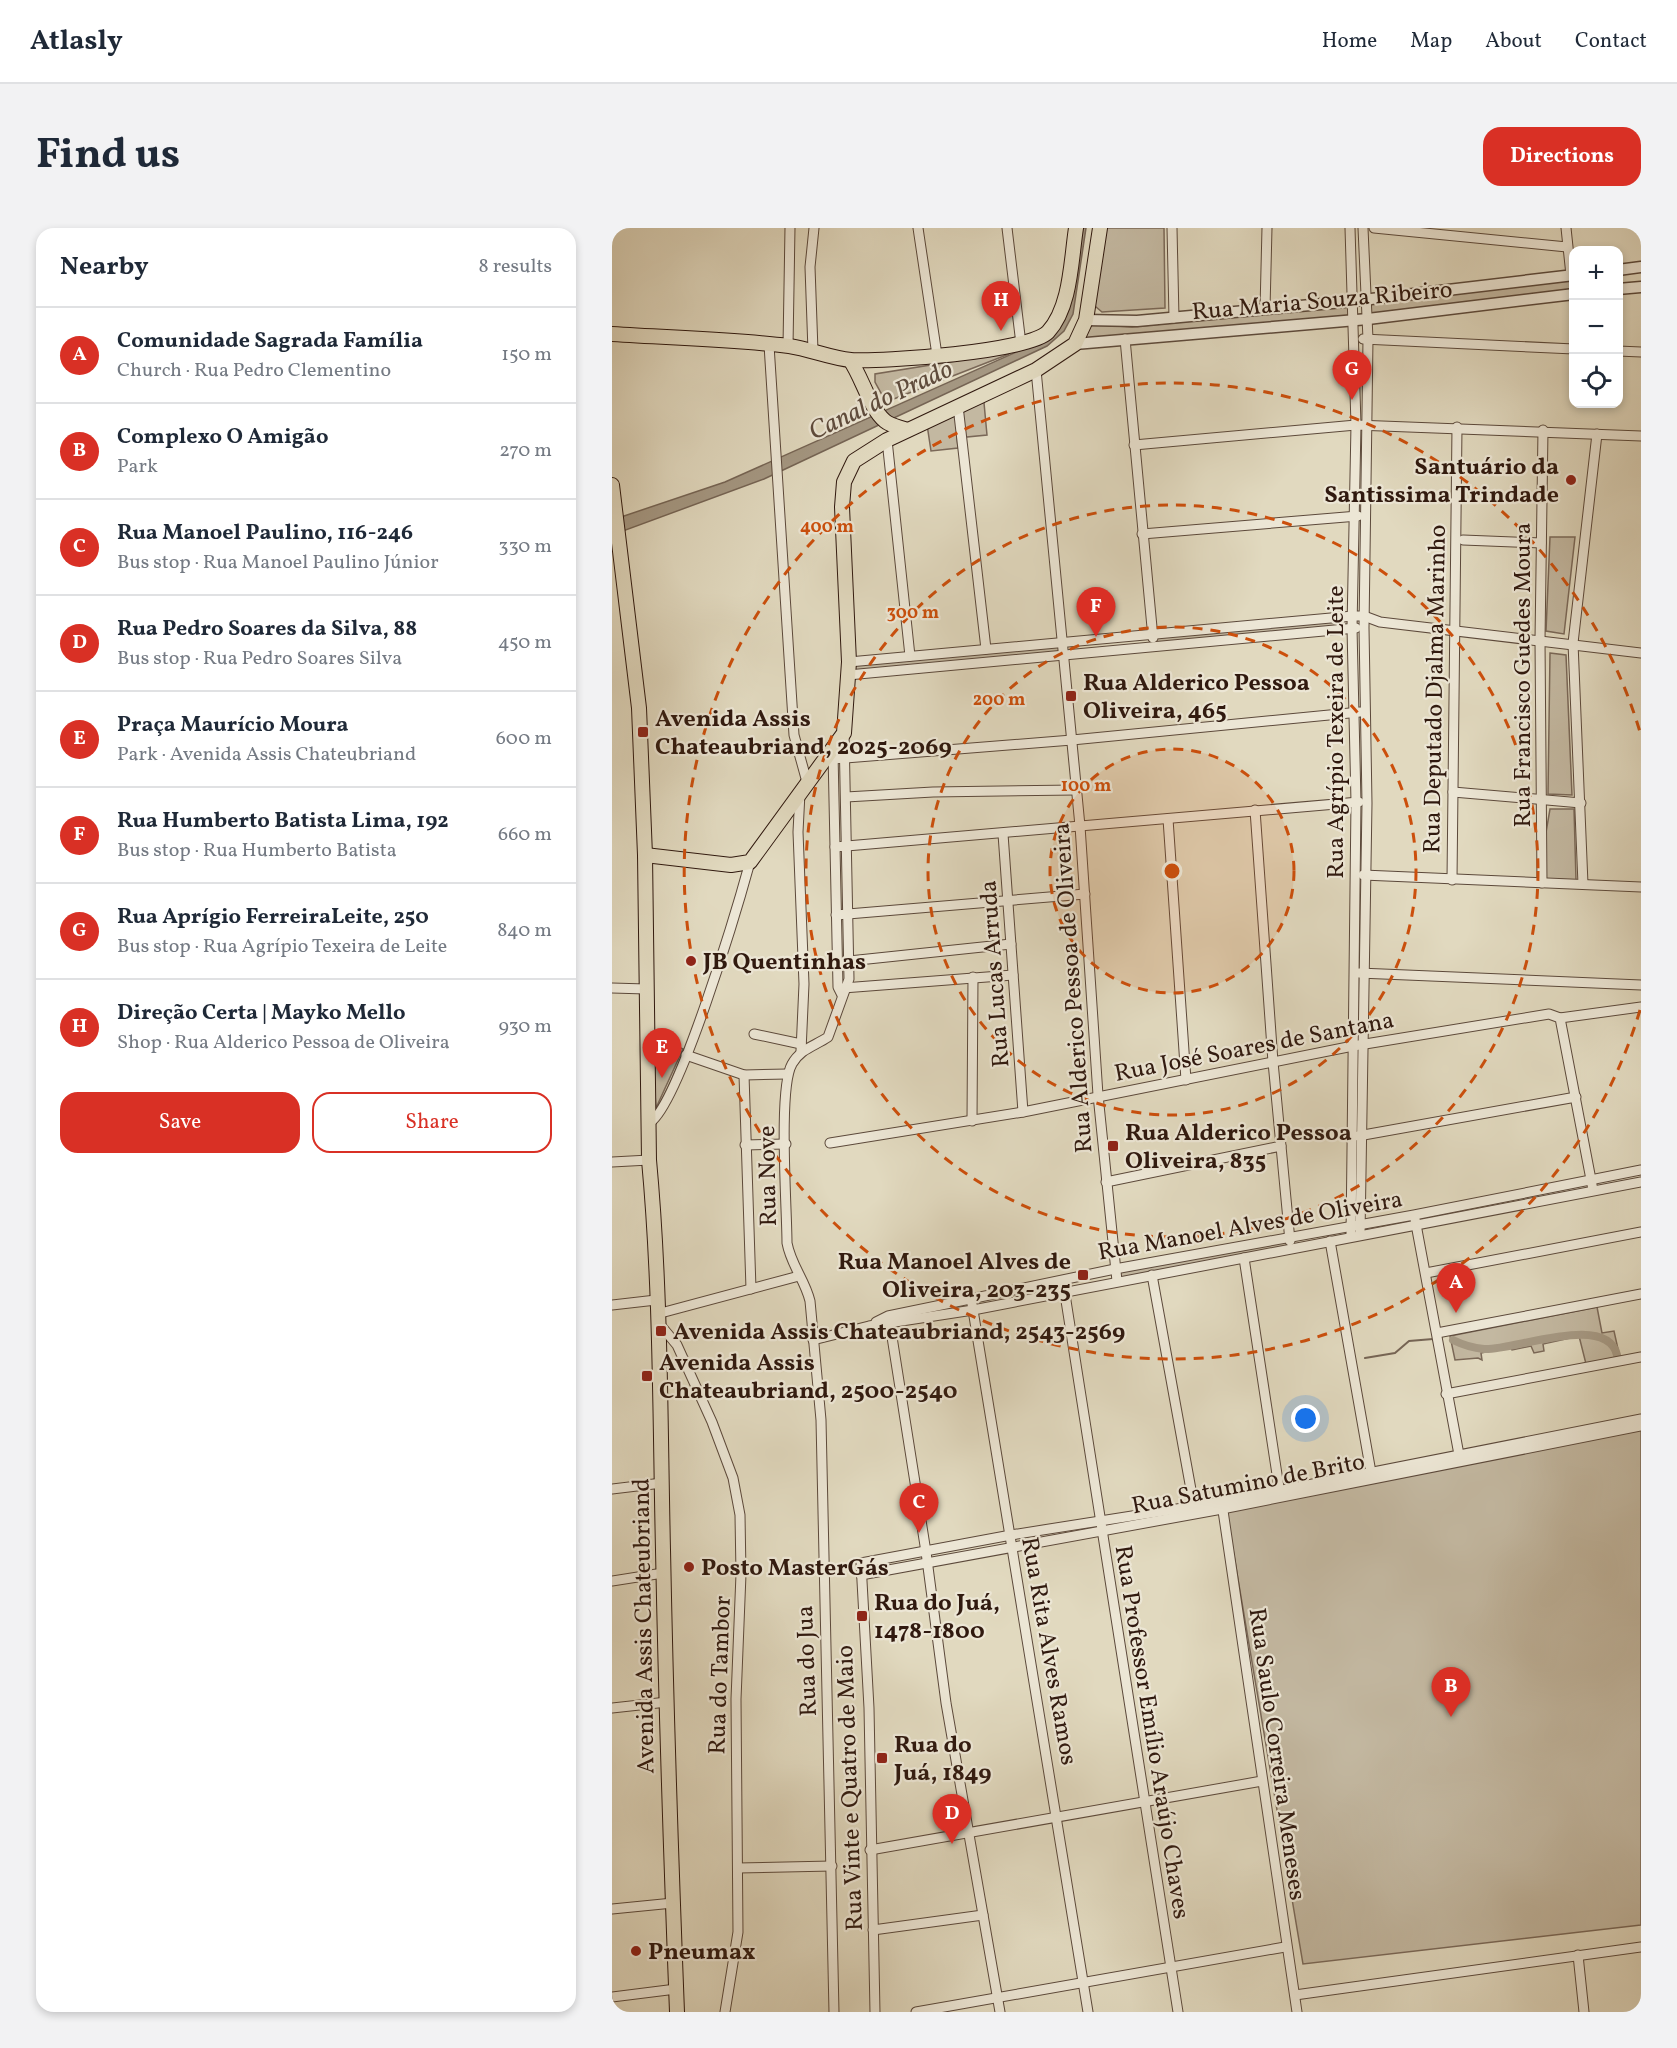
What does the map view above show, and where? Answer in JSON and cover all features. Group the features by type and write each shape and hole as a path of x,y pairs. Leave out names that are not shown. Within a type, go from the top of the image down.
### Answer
{"main road":[{"path":"612,334 788,346 850,360 937,355 1021,344 1046,333 1057,320 1066,293 1076,228"},
{"path":"645,855 731,865 750,862 804,787 837,755 844,733 848,669 842,507 844,482 854,461 902,428 958,406 1036,370 1075,344 1086,320 1100,228"},
{"path":"850,360 861,374 876,412 887,423 902,428"},
{"name":"Avenida Assis Chateubriand","path":"612,485 617,550 639,708 645,855 649,1160 657,1312 666,1702 677,2012"}],"street":[{"path":"788,346 789,228"},
{"path":"813,351 810,267 814,228"},
{"path":"918,228 937,355"},
{"path":"1008,228 1021,344"},
{"path":"1172,228 1174,318"},
{"path":"1265,309 1266,228"},
{"name":"Rua Agrípio Texeira de Leite","path":"1350,228 1360,300 1368,319 1364,616 1367,875 1353,1046 1357,1136"},
{"name":"Rua Agrípio Texeira de Leite","path":"1355,1230 1357,1136 1364,1044 1355,875 1356,802 1352,628 1356,424 1354,320 1360,300 1364,262 1363,228"},
{"path":"1374,228 1567,247"},
{"path":"1566,228 1569,258"},
{"path":"1623,269 1641,267"},
{"name":"Rua Maria Souza Ribeiro","path":"1086,320 1137,321 1174,318 1360,300 1569,275"},
{"path":"1623,288 1641,286"},
{"name":"Rua Maria Souza Ribeiro","path":"1075,344 1368,319 1569,295"},
{"path":"1355,338 1569,349"},
{"path":"1125,339 1154,646"},
{"path":"686,1055 744,1075 787,1074 801,1048 804,984 798,832 804,787 794,735 769,345"},
{"path":"1623,351 1641,352"},
{"name":"Rua Alderico Pessoa de Oliveira","path":"1036,370 1080,826 1098,1095 1117,1281"},
{"path":"958,406 986,648"},
{"path":"1134,444 1356,424 1543,430 1641,436"},
{"name":"Rua Deputado Djalma Marinho","path":"1452,880 1457,427"},
{"name":"Rua Francisco Guedes Moura","path":"1542,883 1540,640 1543,430"},
{"path":"1583,884 1573,643 1598,434"},
{"path":"887,440 910,656"},
{"path":"1142,534 1367,516"},
{"path":"1463,540 1541,543"},
{"path":"848,669 910,656 986,648 1353,616 1364,616 1380,622 1573,643 1641,653"},
{"path":"848,669 1062,654 1364,628 1380,622"},
{"path":"837,755 1072,740 1365,712"},
{"path":"754,1034 801,1048 828,1037 842,990 849,961 848,847 846,797 837,755"},
{"path":"837,755 836,915 842,990"},
{"path":"846,797 933,792 1076,789"},
{"path":"1453,792 1581,803"},
{"path":"835,847 1255,810 1367,803"},
{"path":"1255,810 1273,1062 1290,1248"},
{"path":"1168,819 1186,1080"},
{"name":"Rua Lucas Arruda","path":"1003,834 1023,1112"},
{"path":"649,1123 659,1113 686,1055 721,962 750,862"},
{"path":"1355,875 1641,887"},
{"path":"836,915 1085,894"},
{"path":"849,961 1011,944"},
{"path":"1359,973 1641,985"},
{"path":"842,990 1013,975"},
{"path":"972,1121 973,977"},
{"path":"612,988 646,989"},
{"path":"1593,1190 1560,1018 1641,1007"},
{"name":"Rua José Soares de Santana","path":"830,1143 1023,1112 1098,1095 1186,1080 1364,1044 1544,1014 1560,1018"},
{"name":"Rua Nove","path":"787,1074 787,1243 793,1265 799,1276"},
{"path":"744,1075 751,1289"},
{"path":"1357,1136 1575,1097"},
{"path":"745,1145 786,1144"},
{"path":"1107,1182 1281,1146"},
{"path":"612,1162 649,1160"},
{"name":"Rua Manoel Alves de Oliveira","path":"1415,1220 1591,1179 1641,1172"},
{"name":"Rua Manoel Alves de Oliveira","path":"813,1340 971,1297 1062,1279 1289,1237 1355,1230 1641,1182"},
{"path":"1415,1220 1459,1459"},
{"name":"Rua Manoel Alves de Oliveira","path":"889,1320 973,1310 1244,1258 1330,1241 1355,1230"},
{"path":"1426,1273 1641,1232"},
{"path":"1330,1241 1372,1476"},
{"path":"1244,1258 1280,1493"},
{"path":"1152,1275 1194,1506"},
{"path":"612,1305 657,1312 799,1276"},
{"name":"Rua do Jua","path":"799,1276 808,1292 821,1420 834,2012"},
{"name":"Rua Professor Emílio Araújo Chaves","path":"1062,1279 1179,2012"},
{"path":"1437,1333 1641,1294"},
{"name":"Rua Rita Alves Ramos","path":"971,1297 1058,1817 1088,2012"},
{"name":"Rua do Tambor","path":"657,1312 677,1345 712,1422 737,1498 741,1544 736,1699 738,1868 736,1954 725,2012"},
{"path":"889,1320 928,1563 946,1702 1000,2012"},
{"path":"1446,1394 1641,1358"},
{"name":"Rua Satumino de Brito","path":"1459,1459 1641,1419"},
{"name":"Rua Satumino de Brito","path":"861,1563 1011,1535 1101,1526 1222,1505 1641,1426"},
{"path":"612,1489 662,1483"},
{"name":"Rua Satumino de Brito","path":"861,1575 1013,1547 1194,1506 1222,1505"},
{"name":"Rua Saulo Correira Meneses","path":"1222,1505 1285,1947 1297,2012"},
{"name":"Rua Vinte e Quatro de Maio","path":"861,1563 869,1707 870,1850 875,2012"},
{"path":"612,1581 663,1573"},
{"path":"612,1708 666,1702"},
{"path":"870,1850 1262,1781"},
{"path":"738,1868 832,1866"},
{"path":"612,1910 673,1903"},
{"path":"873,1930 983,1915"},
{"path":"916,2012 1285,1947"},
{"path":"1295,1995 1641,1947"},
{"path":"1578,1955 1584,2012"},
{"path":"612,1997 676,1989"}],"shaded area":[{"path":"1078,228 1086,228 1073,314 1064,331 1047,346 764,479 612,535 612,520 725,482 1023,349 1055,330"},
{"path":"1097,228 1164,228 1165,308 1102,312 1089,301"},
{"path":"1569,279 1569,291 1371,315 1369,303"},
{"path":"1351,305 1351,317 1078,341 1087,324 1132,327"},
{"path":"1009,354 886,402 875,382 875,374"},
{"path":"983,392 987,435 957,438 958,448 931,451 926,418"},
{"path":"1550,537 1575,537 1564,634 1546,631"},
{"path":"1349,618 1350,626 1156,644 1155,635"},
{"path":"1059,644 1061,653 850,672 851,663"},
{"path":"1550,653 1566,655 1572,795 1548,794"},
{"path":"1550,809 1574,809 1576,880 1545,879 1545,838"},
{"path":"651,1037 683,1049 656,1108"},
{"path":"1287,1239 1289,1247 1119,1279 1117,1270"},
{"path":"1597,1307 1602,1333 1614,1331 1620,1358 1586,1364 1579,1336 1543,1344 1544,1351 1534,1353 1531,1346 1512,1350 1510,1347 1481,1353 1482,1360 1478,1358 1455,1360 1450,1336"},
{"path":"1641,1426 1641,1925 1303,1964 1226,1508"}],"waterway":[{"path":"1453,1340 1484,1349 1558,1337 1596,1336 1610,1342 1617,1355"},
{"path":"1365,1358 1395,1353 1409,1341 1433,1339"}],"place":[{"name":"Direção Certa | Mayko Mello","path":"1001,331"},
{"name":"Rua Aprígio FerreiraLeite, 250","path":"1352,400"},
{"name":"Santuário da Santissima Trindade","path":"1571,480"},
{"name":"Rua Humberto Batista Lima, 192","path":"1096,637"},
{"name":"Rua Alderico Pessoa Oliveira, 465","path":"1071,696"},
{"name":"Avenida Assis Chateaubriand, 2025-2069","path":"643,732"},
{"name":"JB Quentinhas","path":"691,961"},
{"name":"Praça Maurício Moura","path":"662,1078"},
{"name":"Rua Alderico Pessoa Oliveira, 835","path":"1113,1146"},
{"name":"Rua Manoel Alves de Oliveira, 203-235","path":"1083,1275"},
{"name":"Comunidade Sagrada Família","path":"1456,1313"},
{"name":"Avenida Assis Chateaubriand, 2543-2569","path":"661,1331"},
{"name":"Avenida Assis Chateaubriand, 2500-2540","path":"647,1376"},
{"name":"Rua Manoel Paulino, 116-246","path":"919,1533"},
{"name":"Posto MasterGás","path":"689,1567"},
{"name":"Rua do Juá, 1478-1800","path":"862,1616"},
{"name":"Complexo O Amigão","path":"1451,1717"},
{"name":"Rua do Juá, 1849","path":"882,1758"},
{"name":"Rua Pedro Soares da Silva, 88","path":"952,1844"},
{"name":"Pneumax","path":"636,1951"}],"water label":[{"name":"Canal do Prado","path":"880,399"}]}
